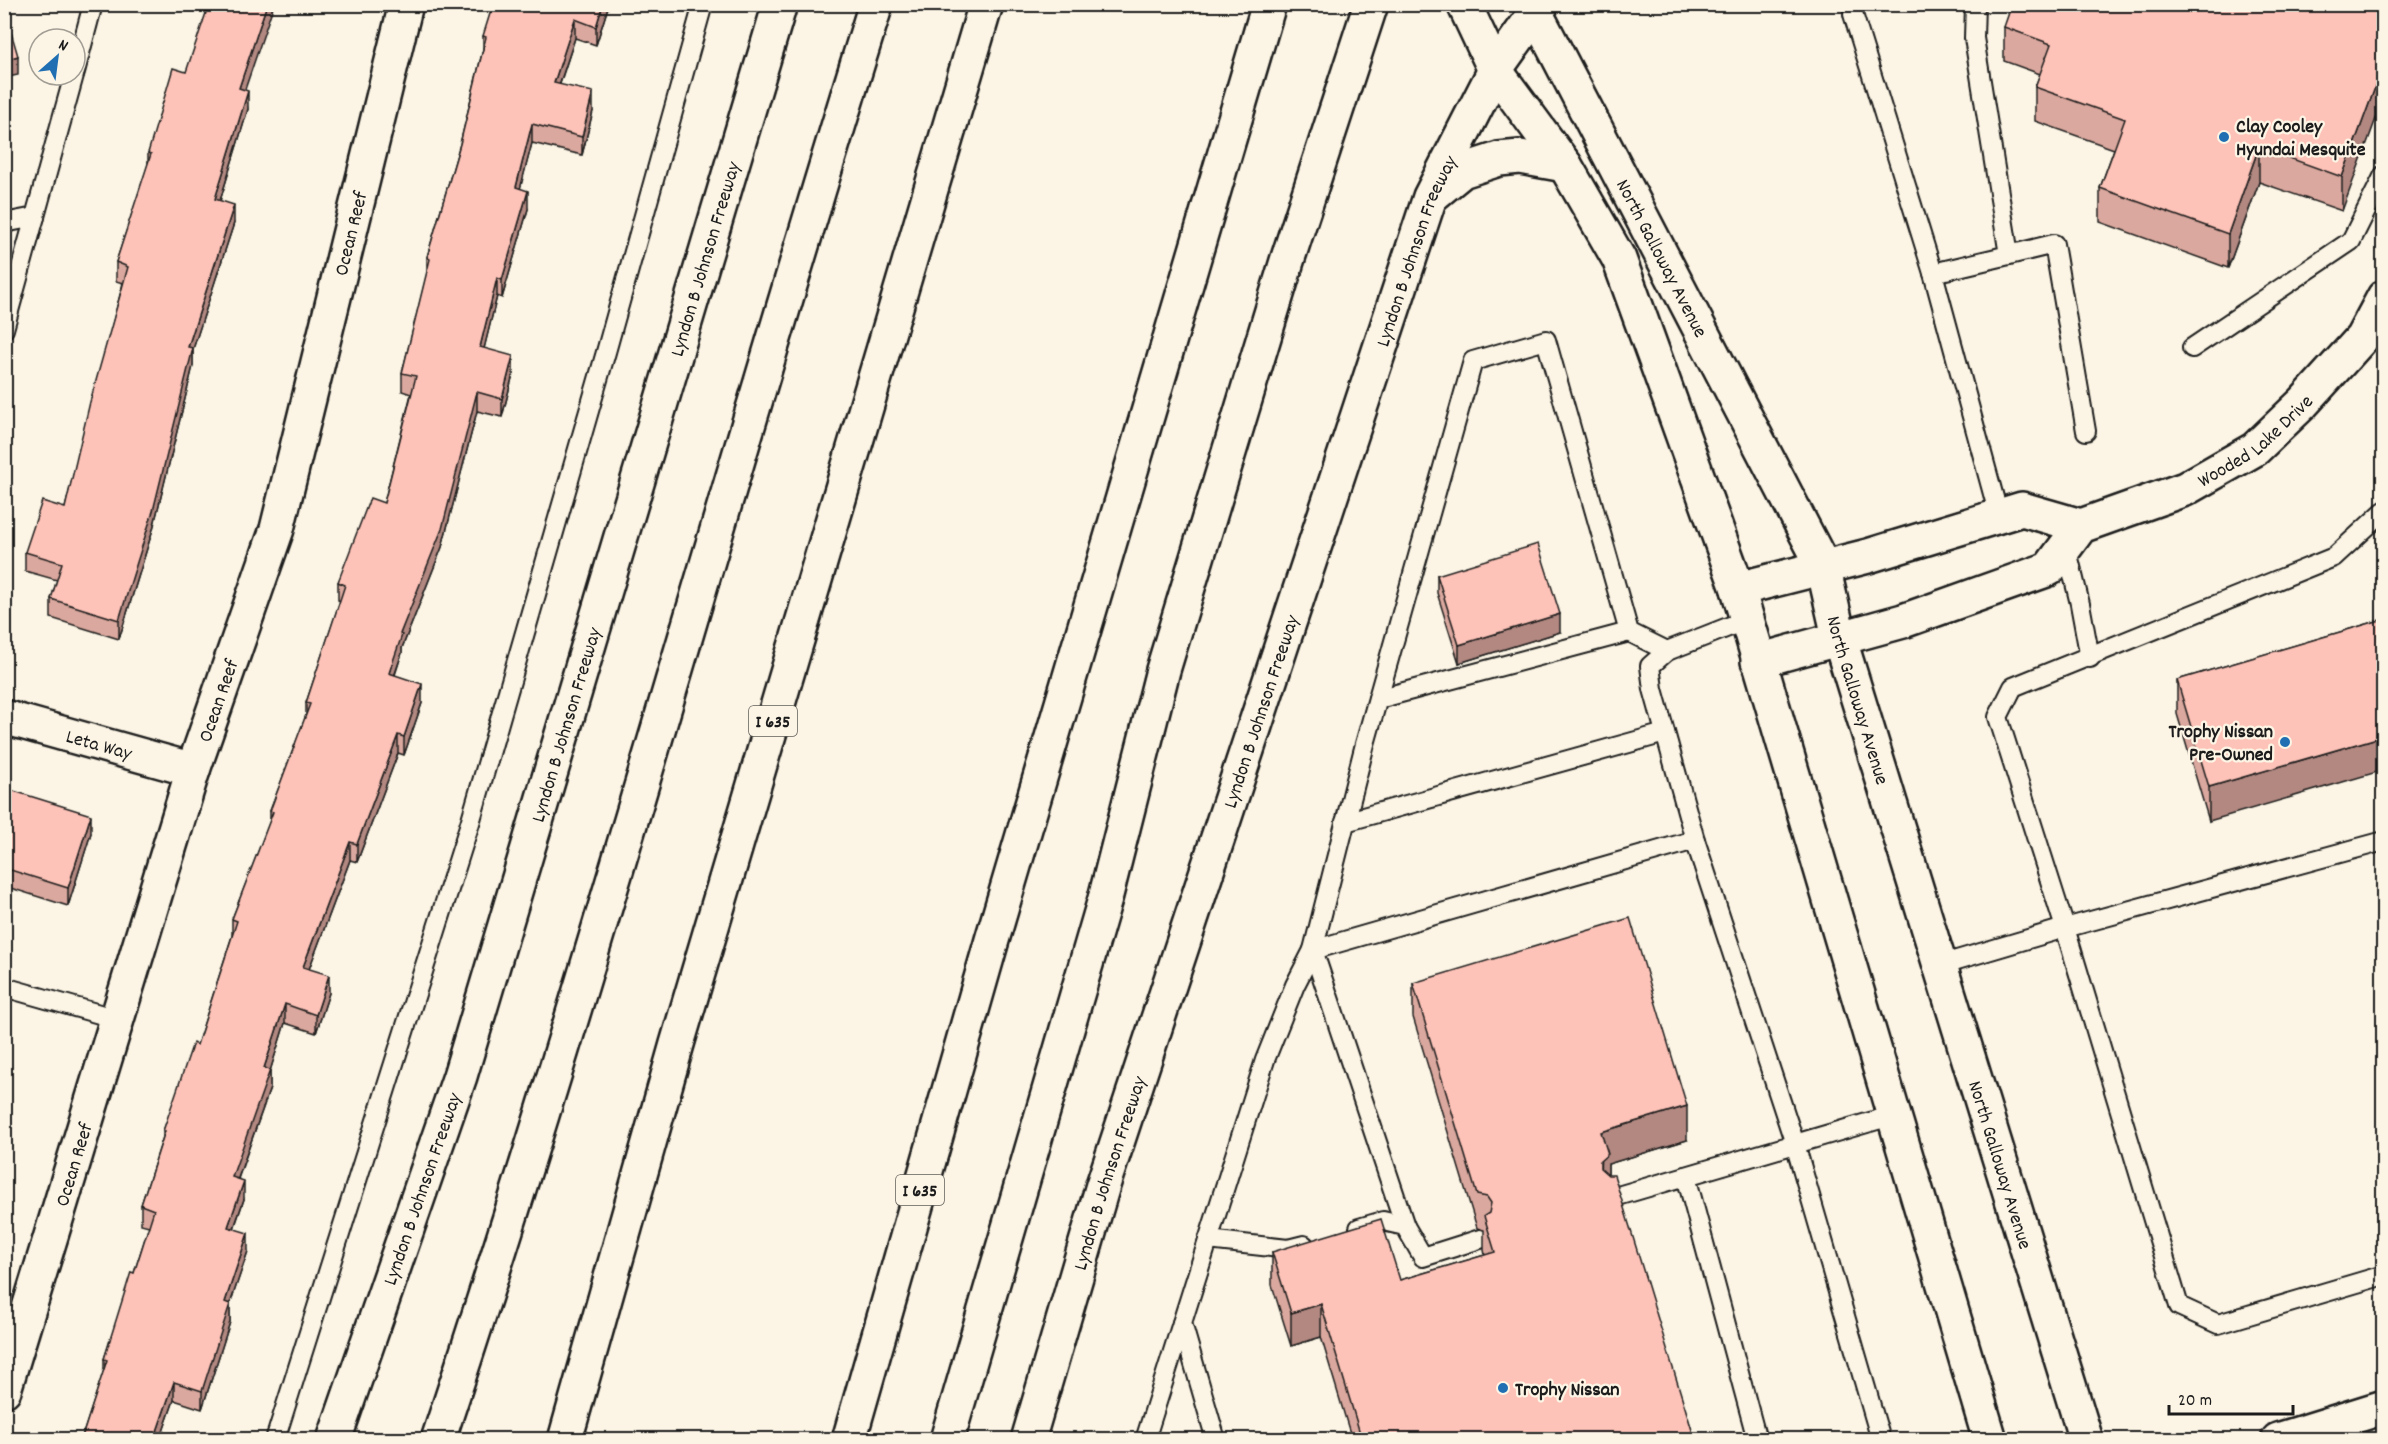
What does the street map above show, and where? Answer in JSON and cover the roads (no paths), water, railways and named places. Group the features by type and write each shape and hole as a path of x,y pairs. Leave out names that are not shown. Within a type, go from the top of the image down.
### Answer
{"main road":[{"name":"Ocean Reef","path":"4,1390 13,1330 117,1019 193,770 277,529 406,4"},
{"name":"Lyndon B Johnson Freeway","path":"334,1440 460,1076 780,4"},
{"path":"438,1440 654,744 811,210 876,4"},
{"name":"I 635","path":"565,1440 677,1044 986,4"},
{"name":"I 635","path":"849,1440 995,929 1269,4"},
{"path":"947,1440 1105,899 1163,670 1287,261 1371,4"},
{"name":"North Galloway Avenue","path":"1464,4 1495,70 1565,165 1619,259 1738,589 1990,1440"},
{"name":"Lyndon B Johnson Freeway","path":"1028,1440 1103,1185 1430,197 1495,70 1536,7"},
{"name":"North Galloway Avenue","path":"1536,7 1823,566 1839,637 2086,1440"},
{"path":"1430,197 1462,171 1499,159 1520,157 1565,165"},
{"name":"Wooded Lake Drive","path":"2074,536 2185,489 2254,449 2303,403 2362,338 2382,306"},
{"path":"1738,589 1868,556 2022,509 2074,536 2049,569 1903,621 1758,661"},
{"name":"Leta Way","path":"4,717 193,770"},
{"path":"2278,1440 2329,1432 2384,1407"}],"lane":[{"path":"87,27 93,4"},
{"path":"275,1440 470,823 606,352 703,4"},
{"path":"1856,4 1853,14 1933,273 1999,516"},
{"path":"1975,4 1974,38 2009,255"},
{"path":"4,329 71,87"},
{"path":"2192,348 2351,241 2384,175"},
{"path":"4,223 35,217"},
{"path":"1933,273 2054,244 2086,431"},
{"path":"1145,1440 1265,1060 1295,985 1313,950 1378,699 1473,361 1546,340 1629,632"},
{"path":"2384,511 2334,557 2090,658 2013,687 1998,717 2065,928 2179,1306 2218,1324 2384,1275"},
{"path":"2074,536 2080,604 2090,658"},
{"path":"1746,620 1667,651 1650,666 1653,689 1695,840 1795,1144 1881,1440"},
{"path":"1378,699 1629,632 1667,651"},
{"path":"1345,822 1665,733"},
{"path":"1313,950 1695,840"},
{"path":"1940,965 2065,928 2384,841"},
{"path":"1313,950 1405,1227 1423,1257 1480,1239"},
{"path":"4,987 117,1019"},
{"path":"1611,1198 1894,1115"},
{"path":"1686,1176 1757,1440"},
{"path":"1341,1233 1383,1221 1405,1227"},
{"path":"1208,1240 1288,1250 1320,1240"},
{"path":"1182,1323 1216,1440"}],"place":[{"name":"Clay Cooley Hyundai Mesquite","path":"2224,137"},
{"name":"Trophy Nissan Pre-Owned","path":"2285,742"},
{"name":"Trophy Nissan","path":"1503,1388"}]}
